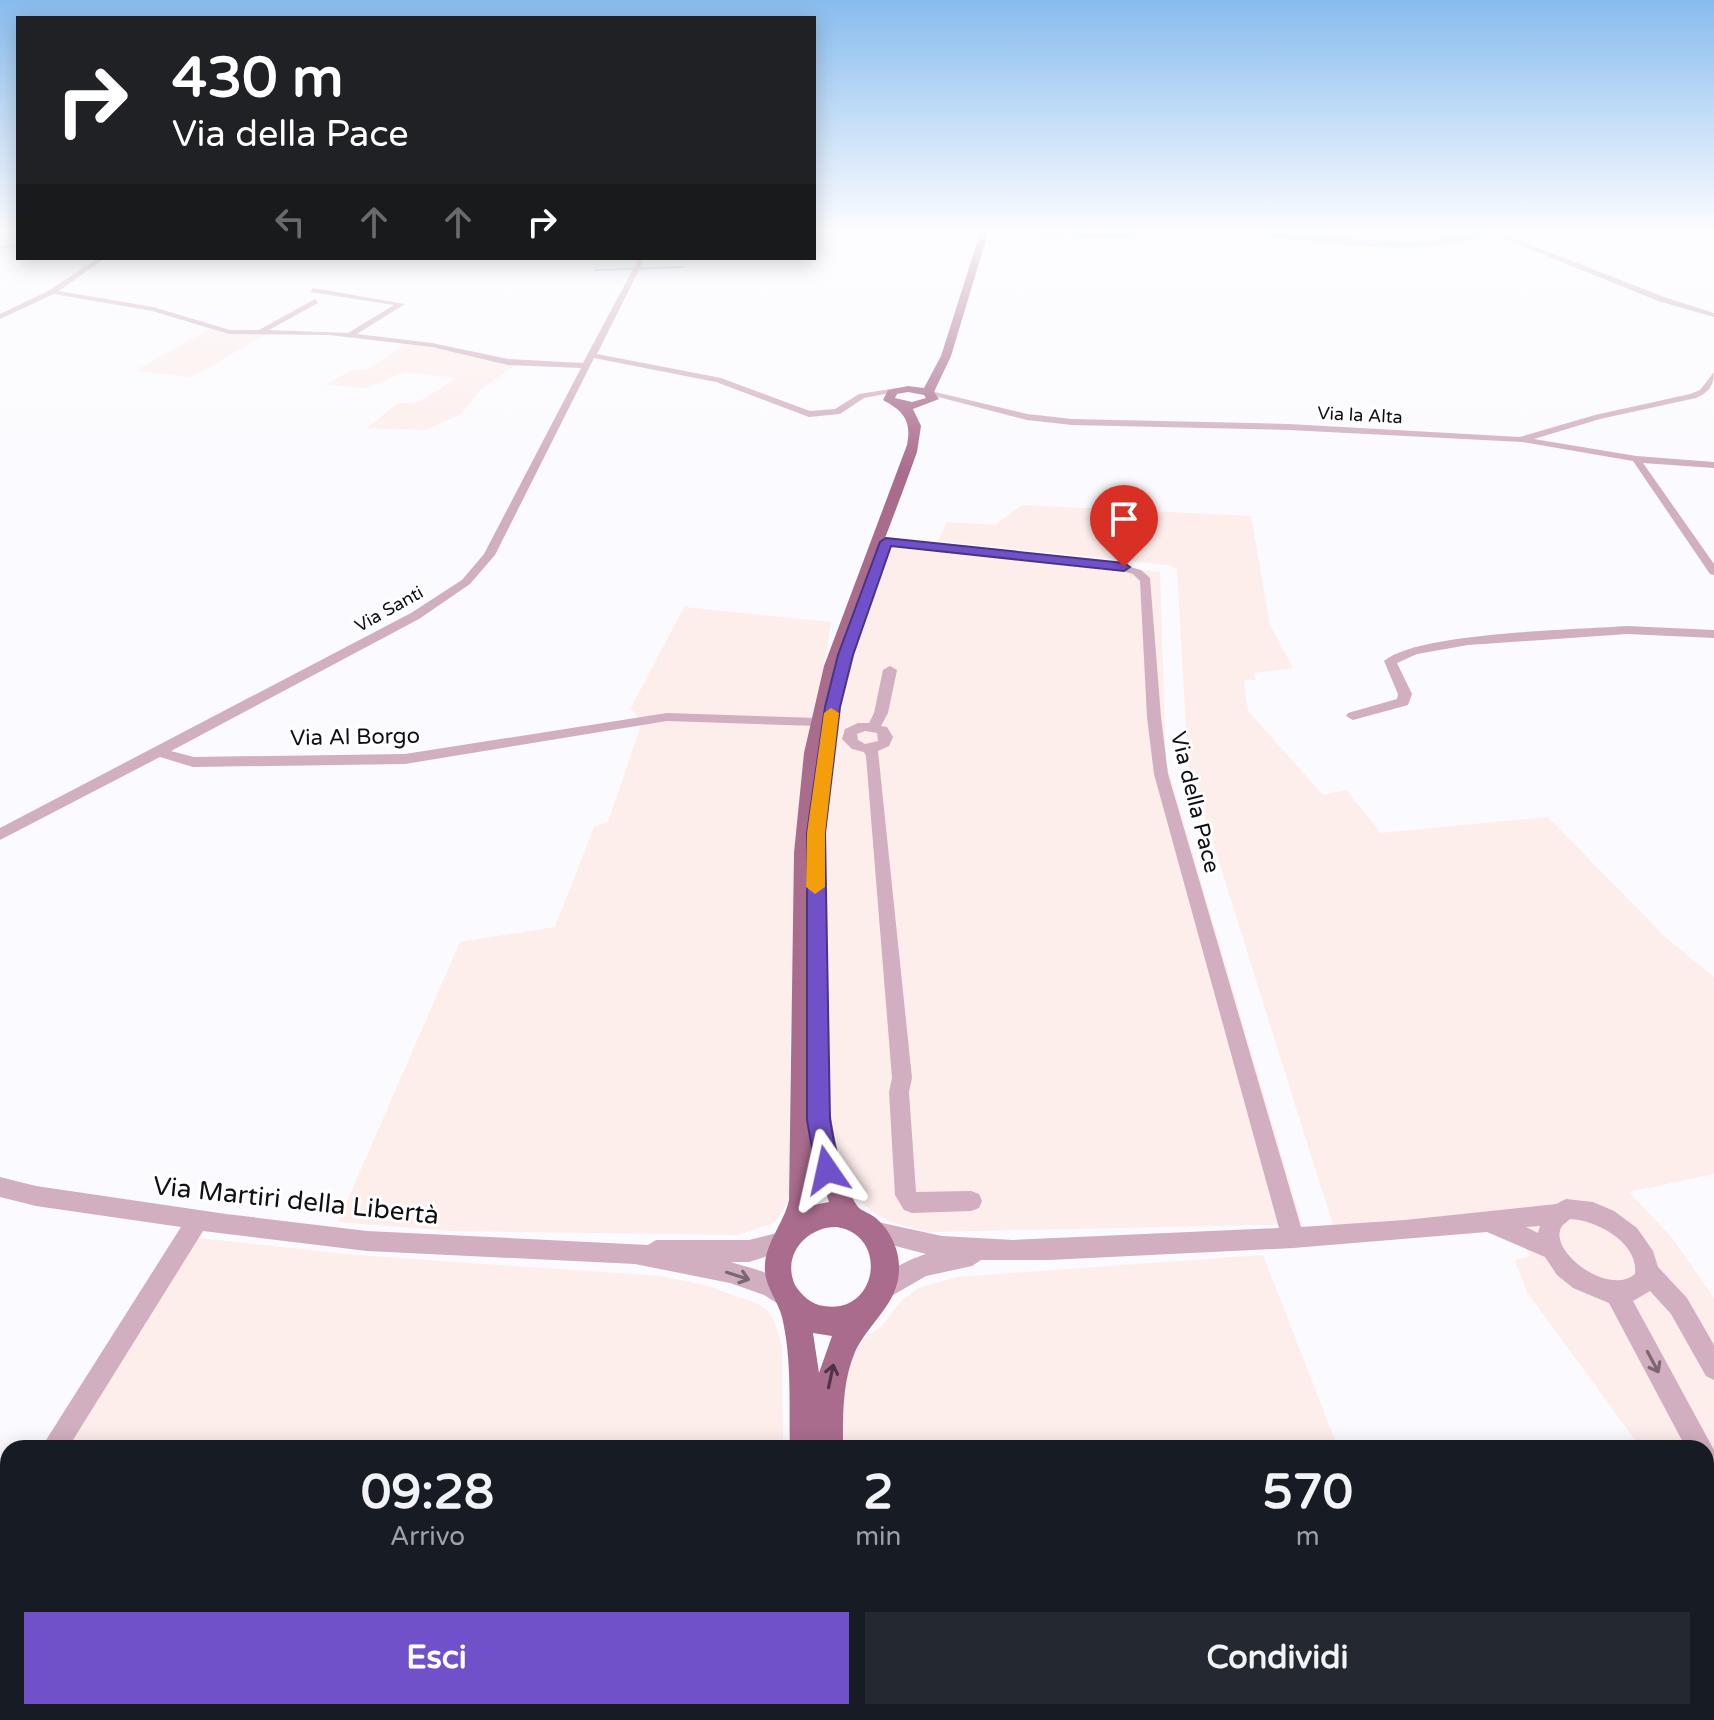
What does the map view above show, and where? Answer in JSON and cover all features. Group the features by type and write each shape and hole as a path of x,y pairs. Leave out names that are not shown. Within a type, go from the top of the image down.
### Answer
{"main road":[{"path":"827,1440 827,1399 831,1373 844,1339 871,1301 887,1271 882,1244 860,1224 827,1170 818,1120 816,833 835,694 849,644 921,446 920,411 942,364 959,310"},
{"path":"899,396 930,377 942,364"},
{"path":"899,396 928,398"},
{"path":"899,396 928,398"},
{"path":"806,1440 803,1355 791,1303 777,1271 802,1200 804,853 818,722 851,611 911,452 915,424 899,396"},
{"path":"791,1235 826,1215 860,1224"},
{"path":"791,1303 822,1320 838,1320 871,1301"}],"street":[{"path":"157,310 224,331 348,336 432,345 508,362 587,361 733,384 800,413 838,411 858,398 899,396"},
{"path":"261,332 299,310"},
{"path":"348,336 391,310"},
{"name":"Via Santi","path":"0,835 415,616 466,582 489,555 614,310"},
{"name":"Via la Alta","path":"928,398 1072,422 1289,427 1520,440 1598,417 1693,396 1703,392 1714,375"},
{"path":"1520,440 1636,459 1714,465"},
{"path":"1636,459 1714,572"},
{"name":"Via della Pace","path":"886,542 1116,566 1137,572 1146,580 1154,717 1161,774 1293,1238"},
{"path":"1353,716 1403,702 1405,694 1390,661 1414,651 1468,641 1627,630 1714,634"},
{"path":"874,726 881,713 890,670"},
{"name":"Via Al Borgo","path":"160,752 193,762 405,759 667,717 818,722"},
{"path":"874,726 882,730 886,737 884,743 870,748 854,745 849,736 858,727 874,726"},
{"path":"870,748 899,1033 902,1078 899,1092 906,1195 912,1203 971,1201"},
{"name":"Via Martiri della Libertà","path":"0,1187 198,1219 367,1241 635,1253 749,1251 791,1235"},
{"path":"871,1301 922,1266 986,1252 1409,1231 1580,1209 1611,1219 1637,1243 1647,1271 1679,1306 1714,1368"},
{"path":"1555,1214 1549,1224 1552,1249 1560,1262 1586,1283 1616,1293 1638,1288 1645,1281 1647,1271"},
{"path":"59,1440 198,1219"},
{"path":"1488,1222 1552,1249"},
{"path":"860,1224 895,1238 986,1252"},
{"name":"Via Martiri della Libertà","path":"635,1253 730,1272 771,1287 791,1303"},
{"path":"1616,1293 1696,1440"}],"shaded area":[{"path":"209,329 226,333 267,334 192,377 135,371"},
{"path":"406,343 515,365 480,390 461,414 425,430 367,428 397,404 418,402 457,378 405,372 366,388 325,385 351,370 368,369"},
{"path":"1022,505 1251,516 1270,625 1293,668 1254,673 1256,680 1244,680 1248,711 1323,795 1346,790 1381,833 1548,817 1665,937 1714,977 1714,1174 1629,1192 1673,1239 1714,1298 1714,1440 1635,1440 1527,1292 1515,1260 1531,1256 1499,1214 1337,1238 1188,763 1177,569 1169,565 938,541 947,522 995,525"},
{"path":"889,544 1160,572 1166,762 1302,1224 929,1232 890,1222 870,1210 848,1188 828,1100 818,904 823,804 837,708 863,617"},
{"path":"684,607 831,622 816,719 795,961 790,1048 789,1193 785,1207 775,1222 739,1235 452,1231 338,1222 460,942 555,927 594,827 608,822 642,722 631,709 632,706"},
{"path":"190,1237 356,1255 660,1276 704,1285 756,1303 768,1311 782,1347 783,1440 50,1440"},
{"path":"1263,1255 1335,1440 843,1440 844,1386 850,1361 862,1340 883,1325 901,1301 919,1288 957,1277"}],"slow traffic":[{"path":"815,887 816,833 831,713"}],"route":[{"path":"827,1170 818,1120 816,833 832,707 845,655 886,542 1124,567"}]}
